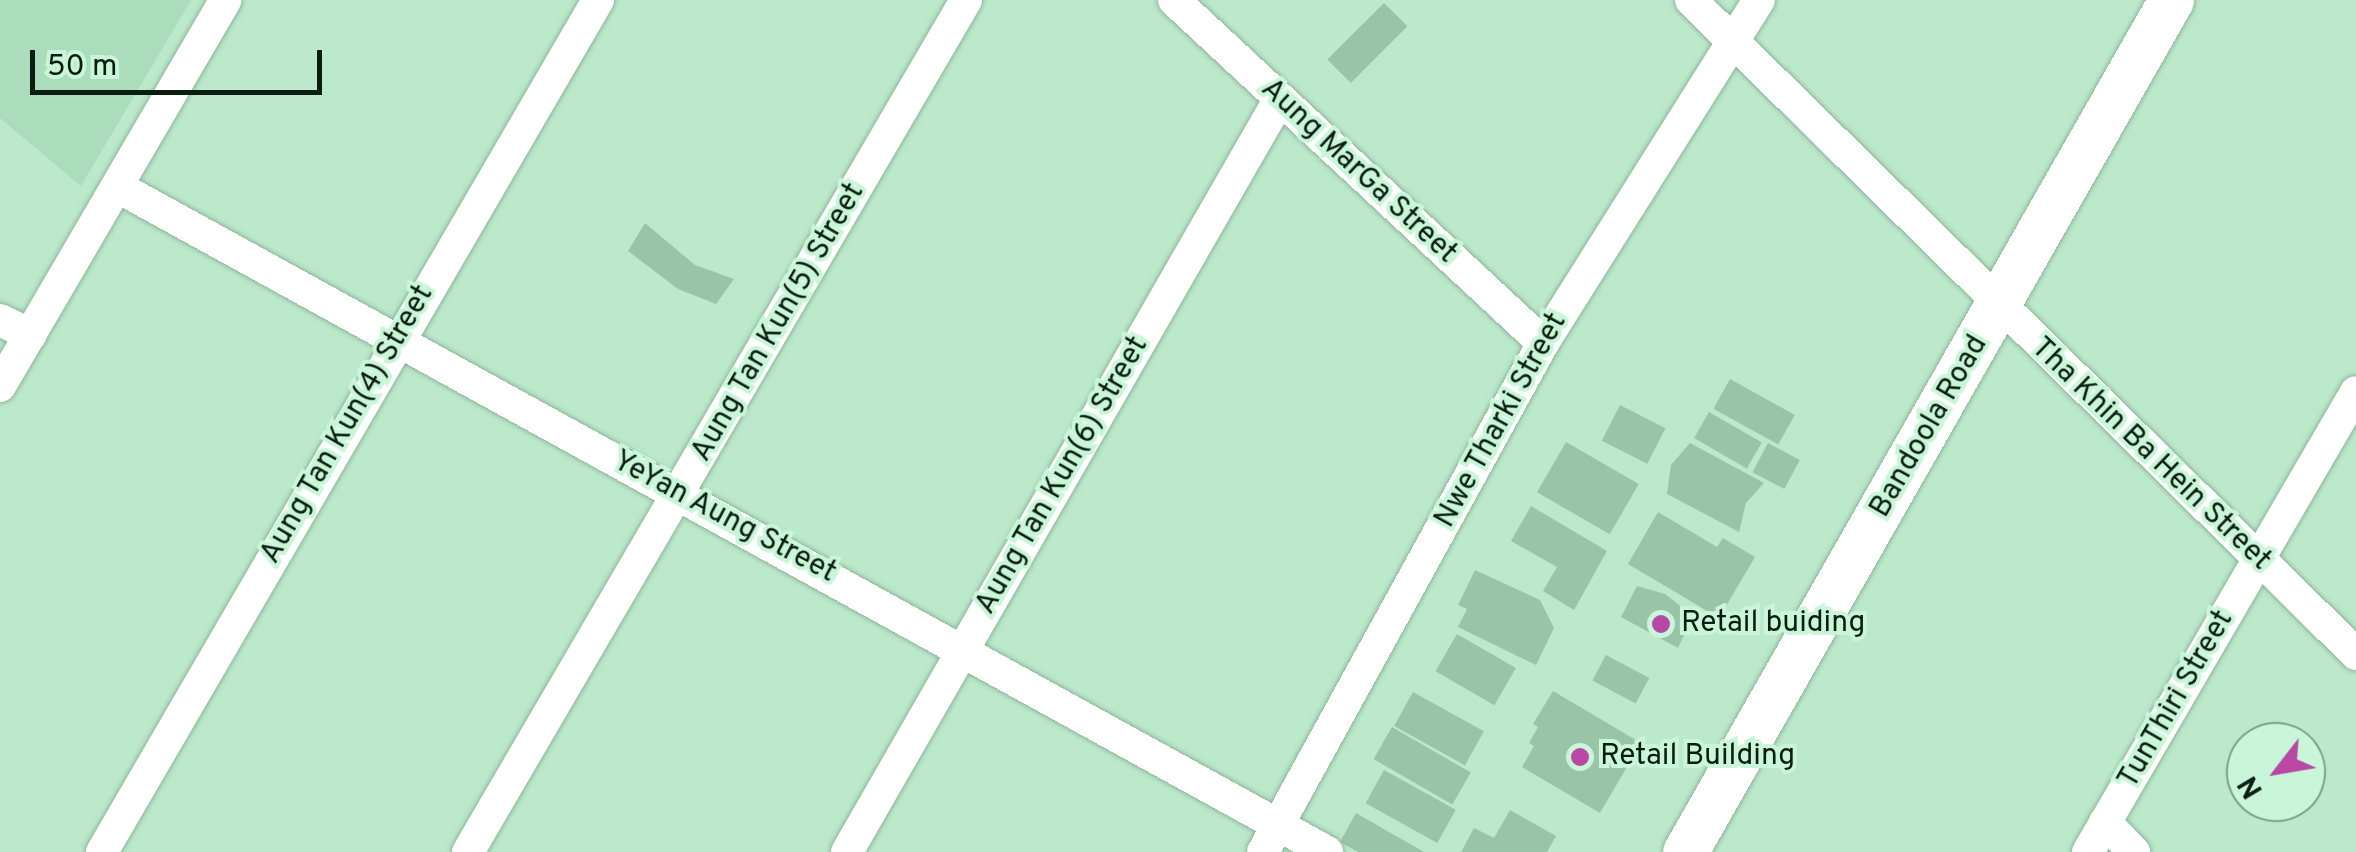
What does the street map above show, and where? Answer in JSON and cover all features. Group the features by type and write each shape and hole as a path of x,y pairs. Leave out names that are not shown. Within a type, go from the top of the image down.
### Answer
{"street":[{"path":"0,386 226,0"},
{"name":"Aung Tan Kun(4) Street","path":"102,852 395,340 598,0"},
{"name":"Aung Tan Kun(5) Street","path":"468,852 966,0"},
{"name":"Aung MarGa Street","path":"1174,0 1543,343"},
{"name":"Tha Khin Ba Hein Street","path":"1691,0 1998,308 2356,654"},
{"name":"Nwe Tharki Street","path":"1271,838 1543,343 1759,0"},
{"name":"Bandoola Road","path":"1685,852 2171,0"},
{"name":"Aung Tan Kun(6) Street","path":"847,852 1280,100"},
{"name":"YeYan Aung Street","path":"118,187 963,648 1271,838 1327,852"},
{"path":"0,320 31,335"},
{"name":"TunThiri Street","path":"2088,852 2356,392"},
{"path":"2105,822 2134,852"}],"shaded area":[{"path":"0,0 191,0 81,186 0,118"}],"building":[{"path":"1384,3 1407,26 1351,83 1327,60"},
{"path":"645,223 695,265 734,279 716,304 678,289 628,251"},
{"path":"1730,379 1795,415 1778,445 1714,409"},
{"path":"1620,405 1665,428 1647,464 1602,441"},
{"path":"1709,412 1762,442 1747,468 1694,438"},
{"path":"1566,442 1639,484 1610,534 1537,492"},
{"path":"1690,443 1764,483 1746,503 1739,532 1667,494 1671,465"},
{"path":"1768,443 1800,460 1784,489 1753,472"},
{"path":"1531,506 1607,551 1574,610 1543,591 1557,567 1511,541"},
{"path":"1658,512 1717,547 1723,538 1755,557 1719,618 1628,564"},
{"path":"1475,570 1540,600 1554,628 1536,665 1458,627 1467,609 1458,605"},
{"name":"Retail buiding","path":"1637,586 1665,594 1693,616 1678,648 1621,617"},
{"path":"1457,634 1516,668 1494,705 1436,671"},
{"name":"Retail Building","path":"1606,655 1649,678 1636,704 1592,681"},
{"name":"Retail Building","path":"1553,691 1641,743 1600,813 1522,767 1534,746 1529,743 1538,727 1533,724"},
{"path":"1413,692 1484,731 1465,765 1394,726"},
{"path":"1392,727 1471,772 1452,805 1374,759"},
{"path":"1384,770 1456,810 1437,843 1366,803"},
{"name":"Retail Building","path":"1510,810 1556,836 1547,852 1461,852 1474,828 1494,838"},
{"path":"1356,813 1424,852 1358,852 1340,842"}],"place":[{"name":"Retail buiding","path":"1661,624"},
{"name":"Retail Building","path":"1580,757"}]}
